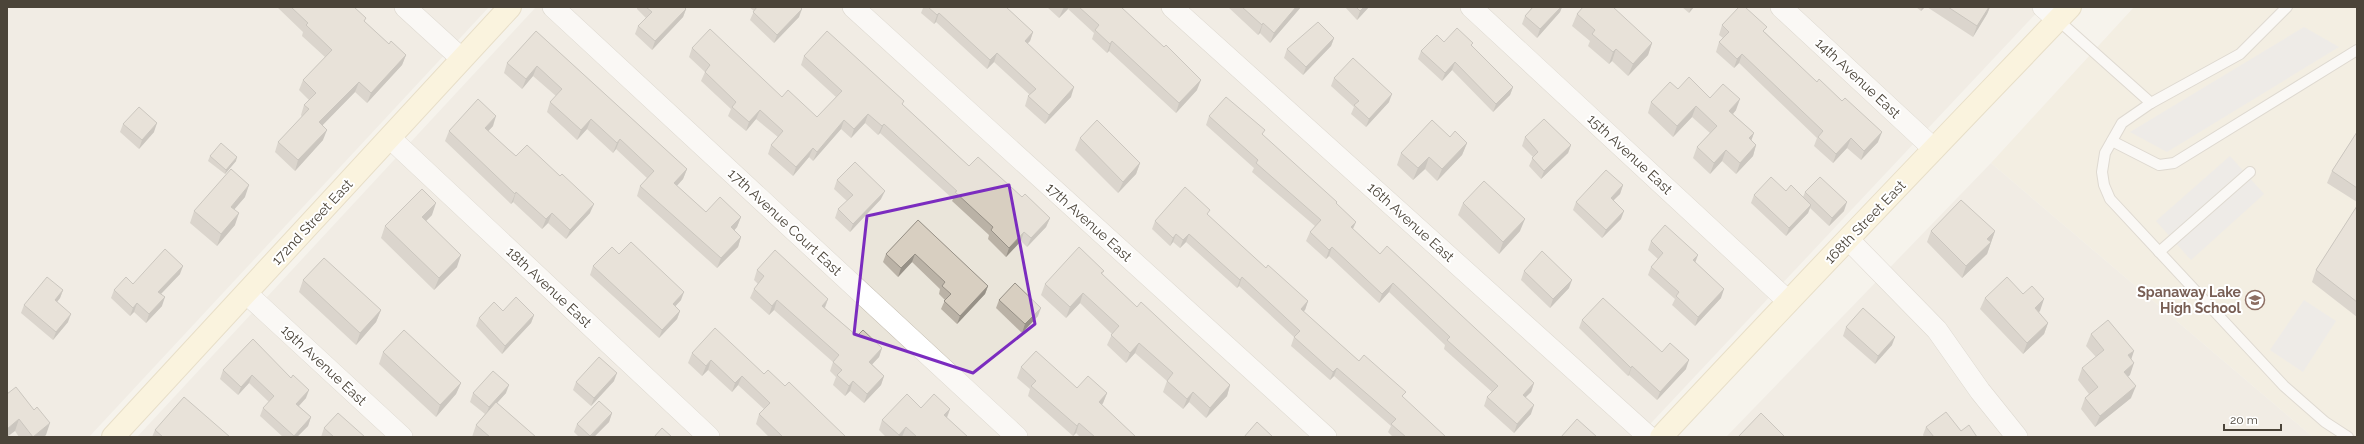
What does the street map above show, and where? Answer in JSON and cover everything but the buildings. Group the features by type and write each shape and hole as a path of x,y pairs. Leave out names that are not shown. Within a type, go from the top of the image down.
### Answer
{"street":[{"path":"405,7 462,59"},
{"name":"172nd Street East","path":"114,437 510,7"},
{"name":"17th Avenue Court East","path":"553,7 1017,437"},
{"name":"17th Avenue East","path":"853,7 1326,437"},
{"name":"16th Avenue East","path":"1172,7 1649,437"},
{"name":"15th Avenue East","path":"1471,7 1788,301"},
{"name":"14th Avenue East","path":"1781,7 1934,149"},
{"name":"168th Street East","path":"1661,437 1788,301 1849,240 1934,149 2057,11"},
{"name":"18th Avenue East","path":"390,138 709,437"},
{"path":"1849,240 1937,330 1980,391 2016,437"},
{"name":"19th Avenue East","path":"246,293 402,437"}],"lane":[{"path":"2287,7 2240,54 2151,103 2122,123 2105,153 2102,172 2104,185 2110,199 2159,252 2284,386 2325,422 2348,437"},
{"path":"2057,11 2151,103"},
{"path":"2112,141 2159,165 2174,163 2357,50"},
{"path":"2159,252 2250,172"}],"highlighted area":[{"path":"1009,185 1035,324 973,373 854,334 867,216"}],"shaded area":[{"path":"7,7 489,7 89,437 7,437"},
{"path":"536,7 2042,7 1638,437 137,437"},
{"name":"Spanaway Lake High School","path":"2134,7 2357,7 2357,437 2313,437 1991,163"},
{"path":"2304,27 2339,47 2167,152 2130,132"},
{"path":"2230,156 2264,194 2191,260 2156,221"},
{"path":"1991,163 2313,437 1726,437"},
{"path":"2304,300 2336,321 2303,372 2270,350"}],"place":[{"name":"Spanaway Lake High School","path":"2255,300"}]}
